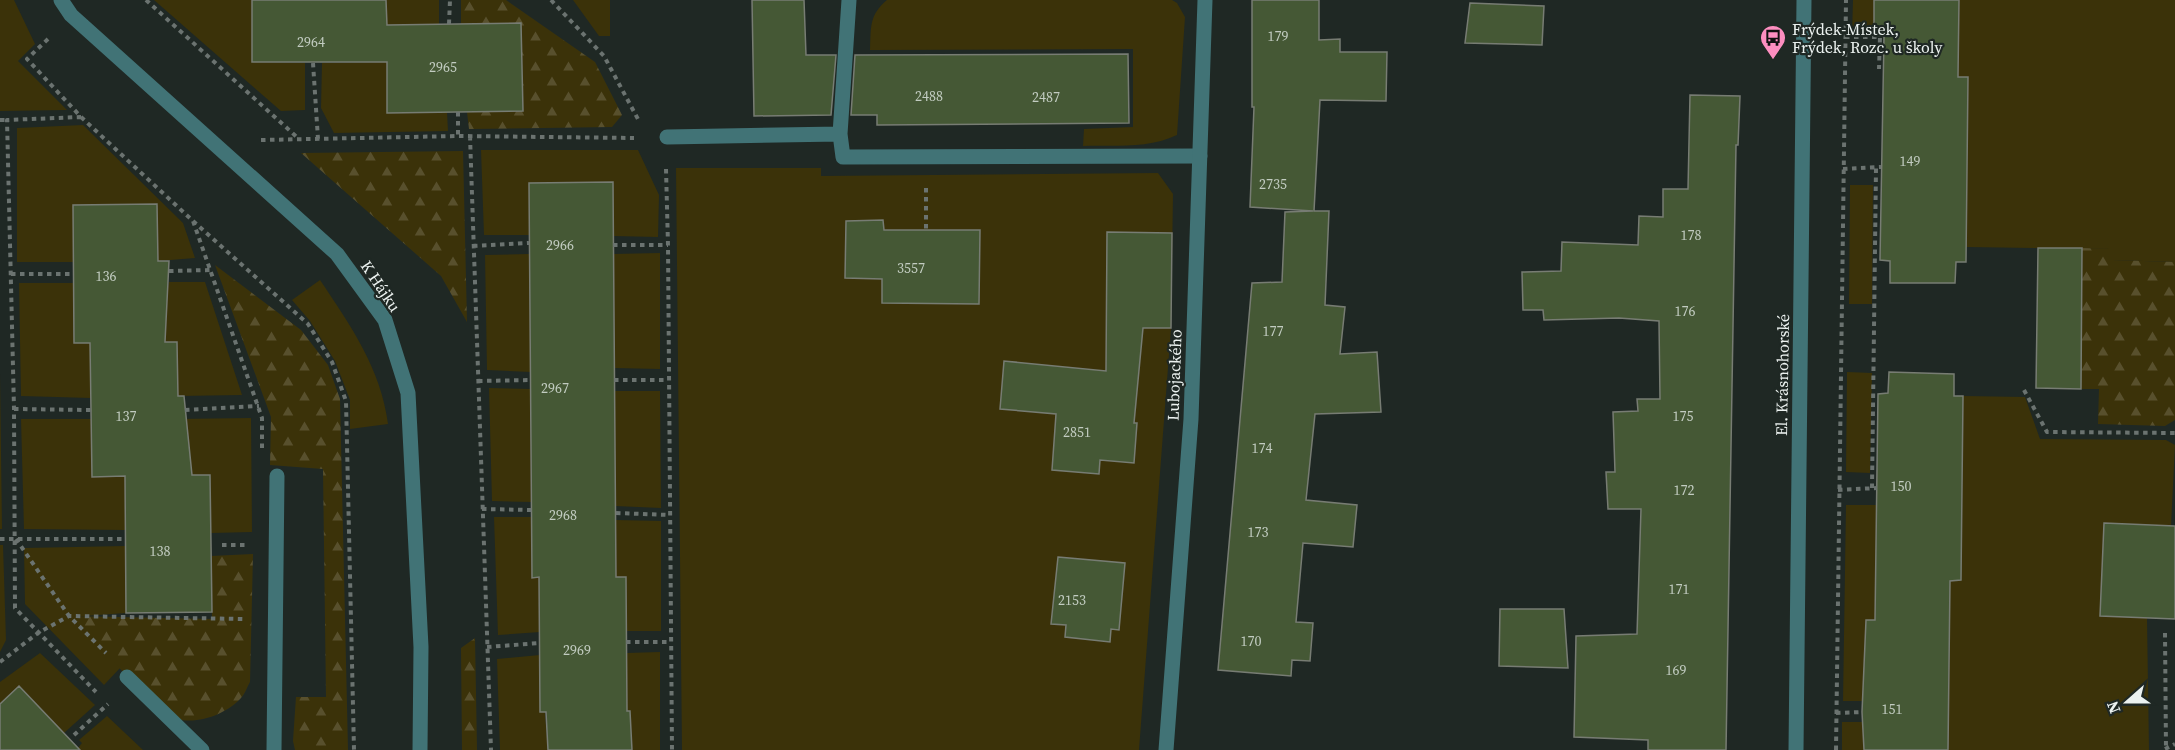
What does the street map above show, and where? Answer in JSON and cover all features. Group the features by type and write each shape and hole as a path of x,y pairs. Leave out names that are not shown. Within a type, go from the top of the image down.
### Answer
{"street":[{"name":"K Hájku","path":"61,0 71,15 337,254 385,320 408,393 421,647 420,750"},
{"path":"849,0 840,134 843,157 1200,156"},
{"name":"Lubojackého","path":"1166,750 1191,419 1205,0"},
{"name":"El. Krásnohorské","path":"1796,750 1804,0"},
{"path":"667,137 840,134"},
{"path":"274,750 277,476"},
{"path":"127,677 202,750"}],"path":[{"path":"146,0 299,139"},
{"path":"449,24 450,0"},
{"path":"551,0 604,56 642,128"},
{"path":"1836,750 1846,0"},
{"path":"71,15 27,59 81,117 308,324 332,362 346,401 354,750"},
{"path":"1845,37 1880,37 1879,69"},
{"path":"313,63 318,139"},
{"path":"458,112 459,136"},
{"path":"0,120 81,117"},
{"path":"7,120 15,409 15,608 38,633"},
{"path":"209,141 459,136 636,138"},
{"path":"470,136 491,750"},
{"path":"926,157 926,230"},
{"path":"666,165 672,750"},
{"path":"1838,490 1875,488 1879,167 1843,169"},
{"path":"193,221 259,406 262,418 262,452"},
{"path":"473,246 529,243"},
{"path":"613,245 668,245"},
{"path":"169,271 211,270"},
{"path":"11,274 74,274"},
{"path":"478,381 531,380"},
{"path":"614,380 668,380"},
{"path":"2024,390 2047,432 2175,433"},
{"path":"185,410 259,406"},
{"path":"15,409 91,410"},
{"path":"482,509 532,510"},
{"path":"616,513 670,514"},
{"path":"16,538 69,616 112,660"},
{"path":"0,539 125,539"},
{"path":"0,662 38,633 69,616 275,620"},
{"path":"2165,633 2165,749 2175,744"},
{"path":"626,642 671,642"},
{"path":"487,647 540,643"},
{"path":"74,735 109,704"},
{"path":"1836,713 1862,712"}],"green space":[{"path":"0,0 14,0 35,44 18,61 67,110 0,111"},
{"path":"154,0 252,0 252,62 305,63 305,110 281,111"},
{"path":"386,0 439,0 439,25 387,25"},
{"path":"461,0 506,0 595,62 622,115 612,127 469,129 467,112 523,110 521,24 461,24"},
{"path":"573,0 610,0 610,36 599,36"},
{"path":"887,0 1172,0 1177,3 1185,17 1177,135 1143,144 1083,146 1084,129 1133,127 1133,49 870,50 874,16"},
{"path":"1853,0 1874,0 1874,35 1852,35"},
{"path":"1959,0 2175,0 2175,262 2111,260 2111,249 1966,247 1968,78 1958,77"},
{"path":"387,62 447,112 448,131 334,133 321,108 322,63"},
{"path":"83,125 183,223 195,258 158,261 157,204 74,262 17,262 17,128"},
{"path":"481,150 638,150 659,195 658,237 613,236 529,183 529,235 484,235"},
{"path":"463,151 467,322 441,276 301,153"},
{"path":"676,168 821,168 821,176 1158,173 1173,194 1171,328 1139,750 682,750"},
{"path":"1850,185 1873,185 1872,304 1849,304"},
{"path":"2082,248 2111,249 2112,260 2175,262 2175,420 2165,426 2098,424 2099,389 2080,389"},
{"path":"660,253 660,369 614,368 613,254"},
{"path":"529,254 531,372 487,370 485,255"},
{"path":"215,265 301,330 328,365 340,399 348,750 295,750 293,741 296,697 326,697 323,469 270,465 271,417"},
{"path":"320,280 353,331 372,366 388,424 350,429 350,400 335,361 310,321 292,300"},
{"path":"169,282 205,282 242,395 178,396 177,342 160,342 159,288 168,287"},
{"path":"19,283 73,283 74,343 90,343 91,398 21,396"},
{"path":"1847,372 1872,373 1870,473 1846,472"},
{"path":"0,374 2,529 0,529"},
{"path":"489,388 531,389 532,502 492,501"},
{"path":"614,391 660,391 661,508 615,506"},
{"path":"1963,396 2025,397 2040,439 2166,440 2175,445 2171,526 2104,523 2100,616 2147,618 2149,750 1948,750 1950,581 1961,580"},
{"path":"251,418 252,532 211,533 210,475 179,475 178,419"},
{"path":"21,419 91,419 93,477 125,476 126,530 24,529"},
{"path":"1846,505 1877,505 1875,620 1866,620 1863,701 1843,701"},
{"path":"494,517 532,517 532,577 539,577 540,632 498,635"},
{"path":"616,520 661,521 661,631 626,631 626,577 616,577"},
{"path":"0,545 3,545 6,640 0,652"},
{"path":"126,546 126,613 70,617 120,668 104,685 25,604 24,548"},
{"path":"253,554 250,682 235,704 210,717 183,720 169,715 69,616 212,619 211,556"},
{"path":"475,638 477,750 462,750 461,648"},
{"path":"660,652 660,750 632,750 630,712 627,711 627,653"},
{"path":"40,653 95,705 64,733 19,686 0,704 0,682"},
{"path":"540,655 548,750 500,750 497,659"},
{"path":"107,716 143,750 80,750 78,748 82,743 79,740"},
{"path":"1842,722 1863,722 1864,750 1842,750"}],"building":[{"path":"252,0 386,0 387,25 521,23 523,111 387,113 387,62 252,62"},
{"path":"752,0 804,0 806,55 836,55 831,115 754,116"},
{"path":"1252,0 1319,0 1319,40 1340,39 1340,52 1387,52 1386,101 1320,100 1314,211 1329,211 1325,305 1345,307 1340,354 1377,352 1381,412 1315,414 1306,500 1357,505 1353,547 1303,543 1296,622 1313,623 1310,661 1292,660 1291,676 1218,670 1252,283 1282,282 1285,212 1313,211 1250,207 1254,107 1252,107"},
{"path":"1874,0 1959,0 1958,77 1968,77 1966,262 1956,262 1955,283 1890,283 1890,261 1880,260 1884,36 1874,35"},
{"path":"1470,3 1544,6 1542,45 1465,43"},
{"path":"1128,54 1129,123 877,125 877,115 851,115 855,55"},
{"path":"1690,95 1740,96 1738,145 1736,145 1726,750 1648,750 1648,740 1574,737 1576,636 1637,634 1641,509 1608,509 1606,472 1615,472 1613,412 1638,411 1637,399 1660,399 1659,321 1619,318 1544,320 1543,310 1523,310 1522,272 1561,271 1562,242 1638,245 1639,216 1663,217 1663,189 1688,189"},
{"path":"613,182 616,577 626,577 627,711 630,711 632,750 548,750 546,712 540,712 539,577 532,578 529,183"},
{"path":"157,204 158,261 169,261 165,342 177,342 178,396 184,396 192,475 210,475 212,612 126,613 125,476 92,477 90,343 74,343 73,205"},
{"path":"883,220 884,230 980,230 979,304 882,303 882,279 845,278 846,221"},
{"path":"1107,232 1172,233 1171,328 1143,328 1134,423 1137,423 1134,463 1100,460 1099,474 1052,470 1056,414 1000,409 1004,361 1106,371"},
{"path":"2038,248 2082,248 2081,389 2036,388"},
{"path":"1889,372 1954,374 1954,396 1963,396 1961,580 1950,581 1948,750 1864,750 1862,712 1866,620 1875,620 1878,394 1888,393"},
{"path":"2104,523 2175,526 2175,619 2100,616"},
{"path":"1058,557 1125,563 1119,630 1111,629 1110,642 1065,637 1066,625 1051,624"},
{"path":"1500,609 1564,609 1568,668 1499,666"},
{"path":"19,686 80,750 0,750 0,704"}],"place":[{"name":"Frýdek-Místek, Frýdek, Rozc. u školy","path":"1773,61"}]}
